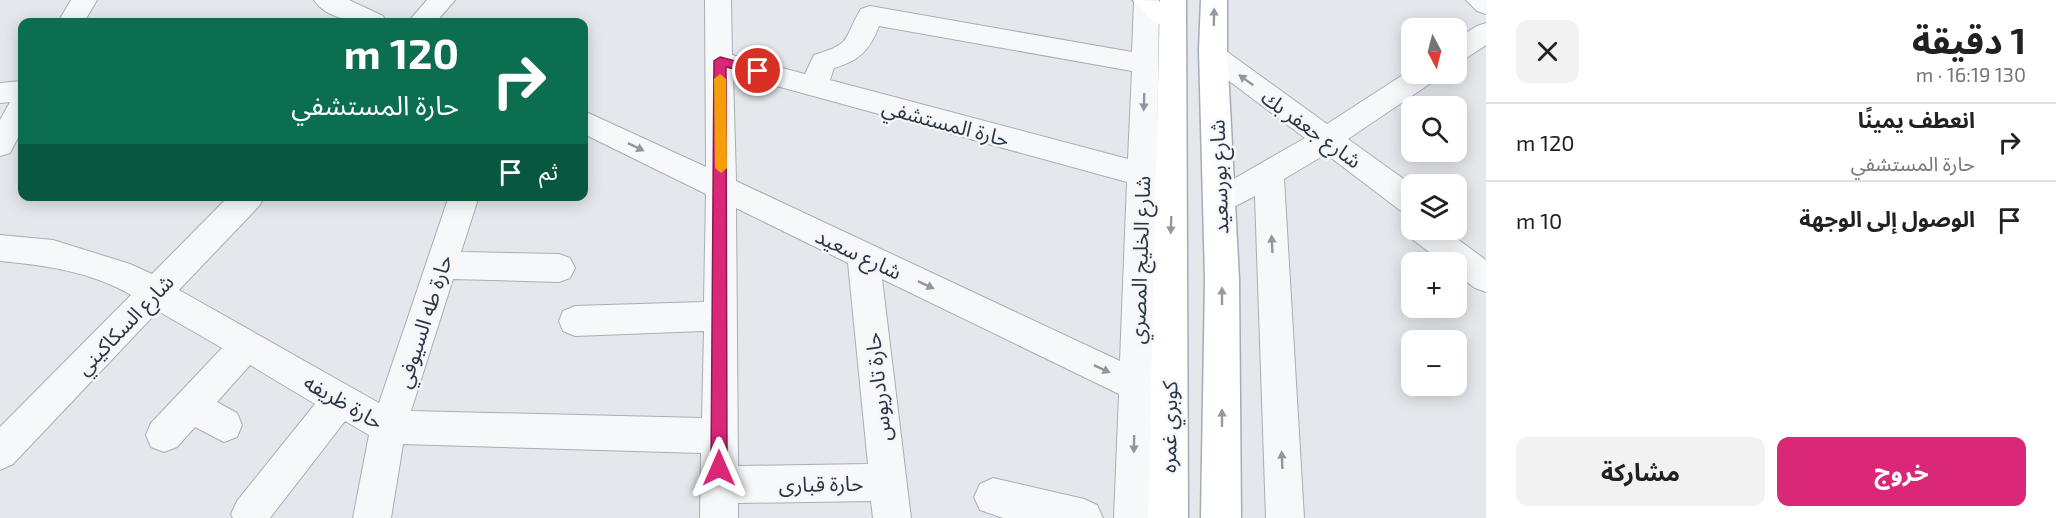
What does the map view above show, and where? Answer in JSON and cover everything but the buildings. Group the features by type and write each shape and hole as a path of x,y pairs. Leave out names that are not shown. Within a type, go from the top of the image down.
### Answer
{"main road":[{"name":"شارع بورسعيد","path":"1214,0 1213,55 1220,202 1221,518"},
{"name":"شارع بورسعيد","path":"1159,5 1173,183 1169,336"},
{"name":"كوبري غمره","path":"1168,518 1169,336"}],"street":[{"path":"73,18 84,0"},
{"path":"327,0 365,18"},
{"path":"425,18 442,0"},
{"path":"718,0 721,188 719,501"},
{"path":"1479,0 1486,4"},
{"name":"شارع الخليج المصري","path":"1133,518 1145,64 1159,5"},
{"path":"814,86 823,62 846,55 861,44 870,15 1145,64"},
{"path":"1467,45 1486,32"},
{"name":"شارع جعفر بك","path":"1213,55 1401,212"},
{"name":"حارة المستشفي","path":"720,61 1173,183"},
{"path":"1220,202 1320,142 1409,84"},
{"path":"0,93 18,91"},
{"path":"0,145 18,113"},
{"name":"شارع سعيد","path":"588,124 1135,385"},
{"name":"شارع جعفر بك","path":"1320,142 1401,195"},
{"path":"1269,173 1285,518"},
{"name":"شارع السكاكيني","path":"0,452 244,201"},
{"name":"حارة طه السيوفي","path":"372,518 388,427 462,201"},
{"path":"1436,240 1486,278"},
{"path":"1463,240 1486,257"},
{"name":"حارة ظريفه","path":"0,248 53,253 130,278 388,427 718,436"},
{"name":"حارة تادريوس","path":"863,255 892,518"},
{"path":"442,265 559,268"},
{"path":"575,321 720,316"},
{"path":"164,435 248,345"},
{"path":"250,514 341,399"},
{"path":"190,406 224,425"},
{"name":"حارة قبارى","path":"719,501 888,482"},
{"path":"993,497 1084,518"}],"slow traffic":[{"path":"720,79 721,168"}],"route":[{"path":"719,468 720,61 758,71"}]}
